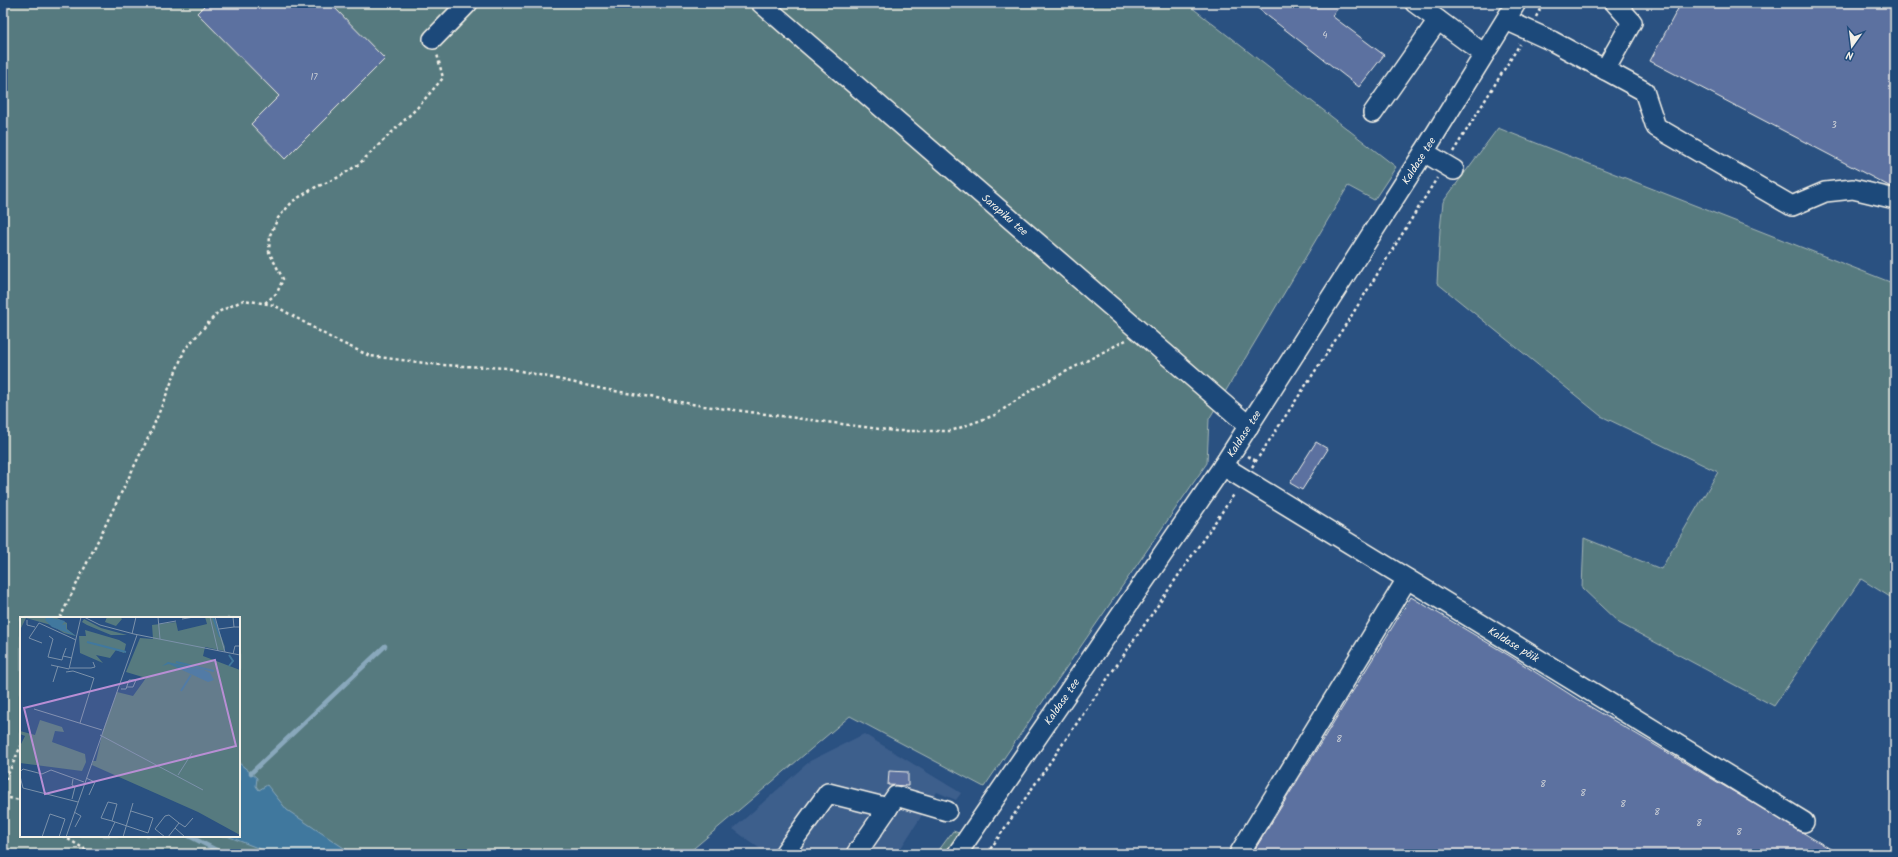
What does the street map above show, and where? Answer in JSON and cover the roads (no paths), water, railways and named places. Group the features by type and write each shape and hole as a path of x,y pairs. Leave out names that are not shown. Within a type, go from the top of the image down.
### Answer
{"street":[{"path":"433,39 468,3"},
{"name":"Sarapiku tee","path":"761,3 1249,426"},
{"path":"1414,3 1484,54"},
{"name":"Kaldase tee","path":"957,854 1223,466 1424,152 1516,3"},
{"path":"1606,70 1632,22 1615,3"},
{"path":"1373,113 1438,20"},
{"path":"1506,20 1606,70 1644,91 1656,127 1792,206 1825,192 1852,189 1895,199"},
{"path":"1424,152 1450,167"},
{"name":"Kaldase põik","path":"1223,466 1804,822"},
{"path":"1239,854 1407,579"},
{"path":"787,854 785,852 828,793 888,808"},
{"path":"856,854 896,796 948,811"}],"waterway":[{"path":"251,773 385,646"},
{"path":"191,837 224,854"}]}
